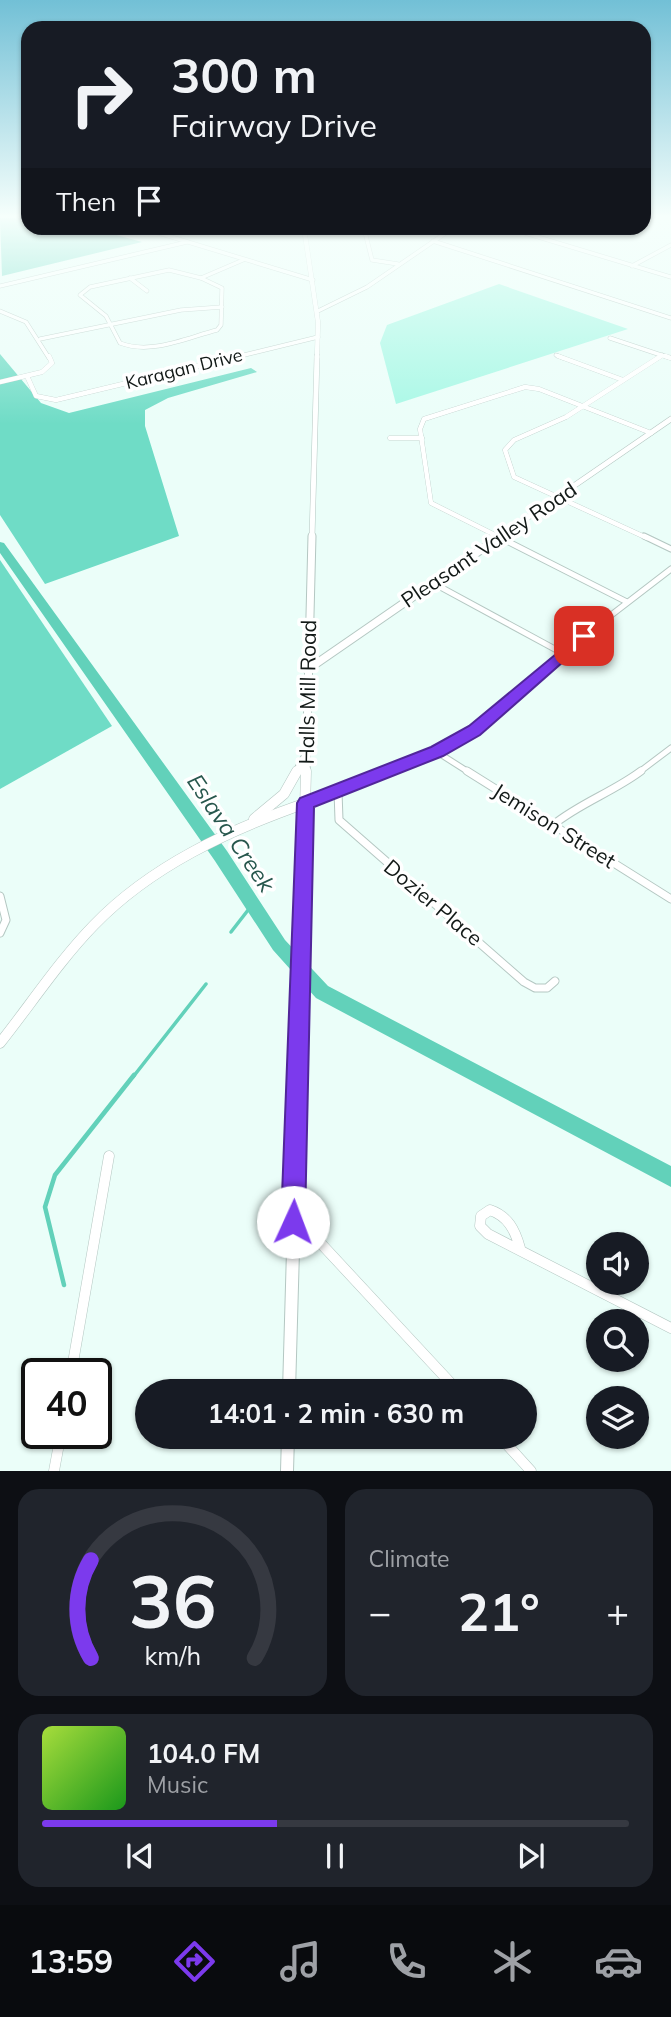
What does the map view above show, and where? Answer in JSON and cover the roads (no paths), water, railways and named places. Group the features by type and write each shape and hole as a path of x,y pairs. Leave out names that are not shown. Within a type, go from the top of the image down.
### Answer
{"street":[{"path":"95,287 86,289 80,295 106,316 120,343 138,349 211,334 219,327 222,307 222,288 219,287"},
{"path":"141,287 146,291"},
{"name":"Halls Mill Road","path":"289,1379 318,337 314,287"},
{"path":"318,312 342,302 365,287"},
{"path":"574,287 671,318"},
{"path":"41,341 181,310 222,307"},
{"path":"0,382 42,372 52,363 30,323 3,311"},
{"name":"Karagan Drive","path":"27,376 36,396 49,400 318,337"},
{"path":"610,338 671,358"},
{"path":"556,355 623,380"},
{"path":"662,355 583,406 514,440 505,450 513,477 671,549"},
{"path":"627,602 498,538 429,500 422,422 432,414 532,387 651,433"},
{"name":"Pleasant Valley Road","path":"307,670 671,419"},
{"path":"390,438 422,438"},
{"path":"0,1043 93,925 156,873 275,813 437,752 475,730 627,602 671,569"},
{"path":"433,583 564,654"},
{"path":"553,825 568,813 618,789 671,748"},
{"name":"Jemison Street","path":"437,752 671,899"},
{"path":"238,832 284,794 306,755"},
{"name":"Dozier Place","path":"338,791 339,820 372,852 524,982 535,988 547,988 555,981"},
{"path":"0,896 6,920 0,933"},
{"path":"74,1358 109,1156"},
{"path":"520,1248 516,1233 502,1213 490,1210 481,1216 480,1226 488,1234 520,1248 671,1328"},
{"path":"293,1222 314,1236 446,1379"},
{"path":"54,1471 58,1449"},
{"path":"288,1449 288,1471"},
{"path":"511,1449 531,1471"}],"waterway":[{"name":"Eslava Creek","path":"0,545 221,856 279,945 322,992 671,1177"},
{"path":"231,932 252,905"},
{"path":"133,1077 206,984"},
{"path":"64,1285 45,1207 55,1175 134,1075"}]}
